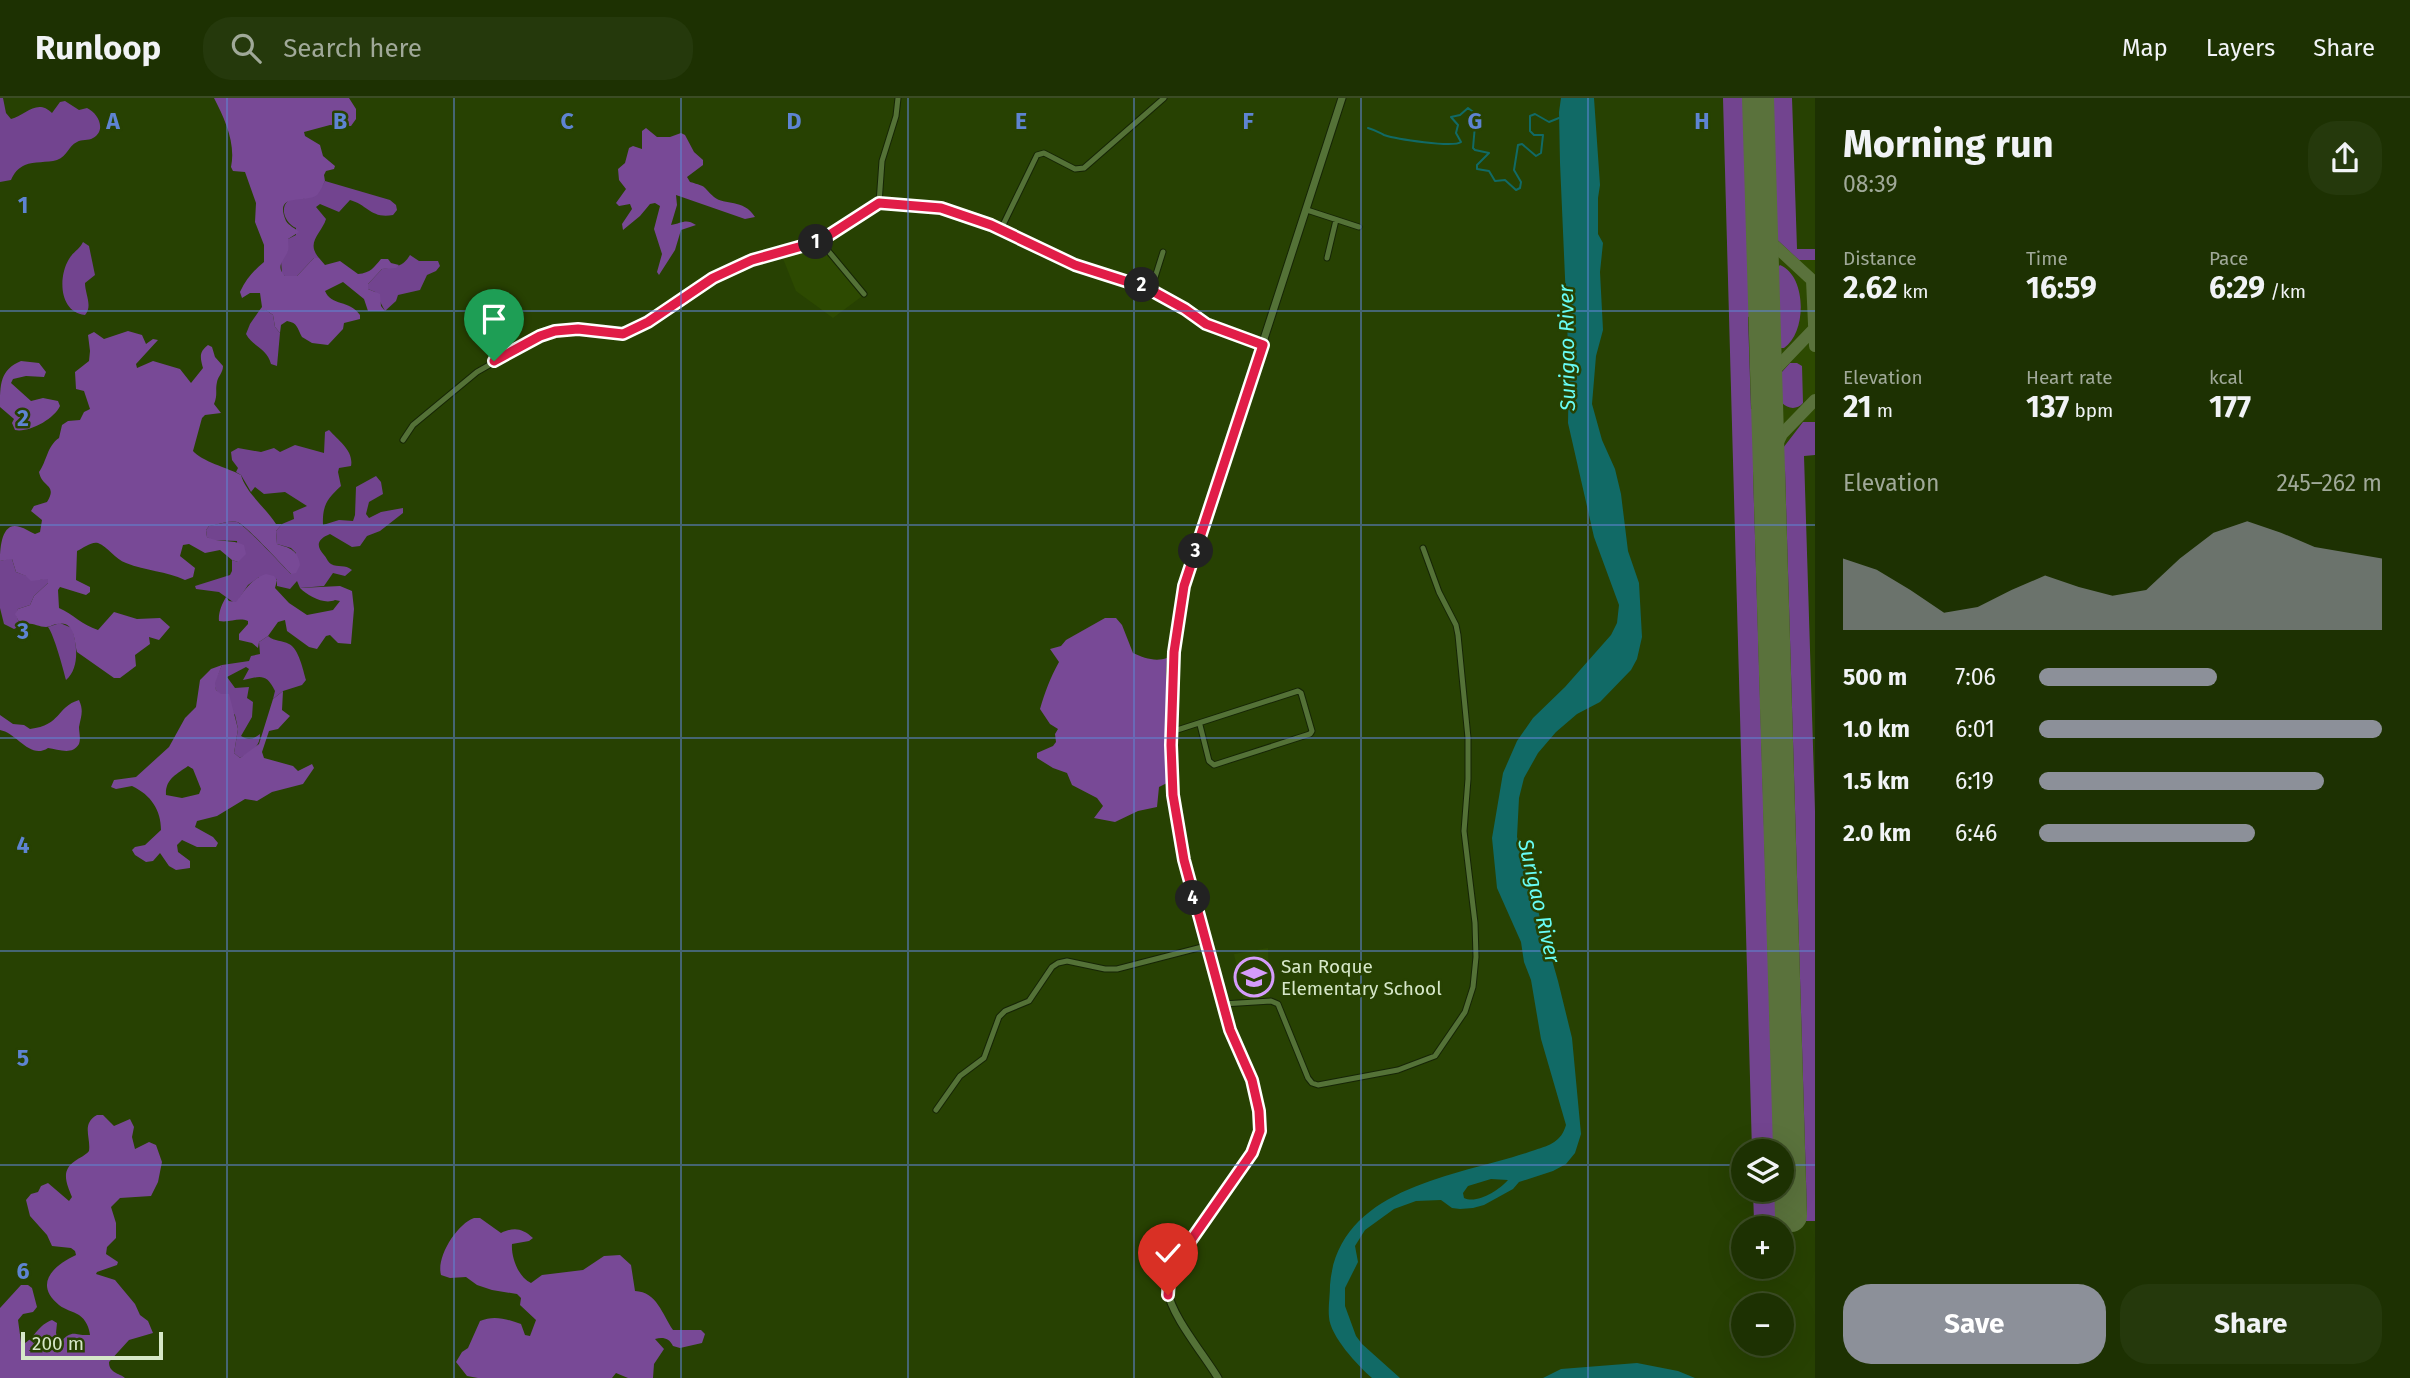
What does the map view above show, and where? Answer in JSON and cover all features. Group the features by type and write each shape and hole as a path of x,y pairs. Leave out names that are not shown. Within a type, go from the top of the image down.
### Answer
{"street":[{"path":"879,203 881,161 896,116 898,98"},
{"path":"1002,229 1037,155 1044,153 1075,169 1084,168 1164,98"},
{"path":"1218,1378 1178,1317 1168,1290 1172,1268 1252,1153 1260,1131 1259,1111 1252,1080 1230,1030 1179,838 1173,795 1171,732 1174,652 1184,586 1342,98"},
{"path":"403,440 413,425 477,372 540,336 569,329 623,334 648,322 723,273 752,260 820,241 879,203 941,208 1002,229 1075,265 1151,290 1206,324 1263,345"},
{"path":"1307,210 1359,227"},
{"path":"1327,258 1336,219"},
{"path":"820,241 864,294"},
{"path":"1151,290 1163,252"},
{"path":"1223,1004 1271,1001 1278,1004 1308,1078 1318,1085 1398,1070 1429,1060 1452,1034 1469,1003 1476,967 1476,944 1474,905 1464,831 1469,766 1463,683 1456,625 1439,593 1423,548"},
{"path":"1171,732 1200,725 1299,691 1312,732 1214,765 1209,761 1200,725"},
{"path":"936,1110 960,1076 984,1058 1002,1013 1029,1001 1047,973 1058,963 1068,961 1105,970 1117,969 1206,946"}],"shaded area":[{"path":"0,98 3,98 6,113 11,119 36,107 52,113 60,102 65,101 79,110 87,108 97,118 100,131 93,138 74,144 61,158 25,165 16,171 11,180 0,182"},
{"path":"214,98 349,98 356,109 356,119 351,126 330,125 304,132 305,136 320,145 323,156 335,166 334,169 326,171 325,181 317,195 292,200 284,206 286,221 299,232 288,239 288,251 281,269 285,276 297,276 314,258 319,258 325,265 340,261 358,274 369,271 381,259 388,259 399,265 396,268 382,269 368,284 368,289 380,294 381,306 385,311 368,311 364,299 343,282 325,291 332,299 351,307 360,315 360,319 344,323 343,329 328,345 312,343 302,337 297,326 287,321 281,325 280,333 275,327 273,315 266,310 259,311 262,307 260,293 250,293 242,298 240,292 245,283 264,262 264,245 255,222 256,203 245,172 233,171 231,167 231,141"},
{"path":"1723,98 1792,98 1797,249 1815,249 1815,455 1804,456 1815,811 1815,1221 1794,1221 1794,1216 1754,1216 1753,1202 1794,1202 1794,1139 1752,1139"},
{"path":"1723,98 1745,98 1751,409 1756,409 1758,471 1753,471 1774,1139 1752,1139"},
{"path":"1769,98 1792,98 1797,249 1815,249 1815,260 1799,260 1773,236"},
{"path":"646,128 657,137 670,137 681,133 685,135 694,152 703,160 703,165 687,177 690,182 702,186 718,200 745,207 755,217 745,219 676,195 677,205 671,225 687,221 696,225 681,230 675,250 659,275 657,272 662,254 654,229 660,206 650,204 623,230 622,224 632,209 630,204 619,206 616,203 626,189 619,180 618,169 625,163 629,148 633,146 642,149 642,131"},
{"path":"325,181 390,200 397,210 393,215 386,216 374,213 350,200 339,212 320,204 316,207 326,219 314,242 319,258 314,258 297,276 285,276 282,274 281,261 288,250 288,239 296,235 296,228 285,216 285,204 292,199 311,196"},
{"path":"83,242 89,246 95,275 85,283 89,304 85,315 70,308 62,284 65,266"},
{"path":"822,243 865,294 833,318 796,291 782,256"},
{"path":"410,255 419,261 438,261 440,266 427,275 420,290 398,295 396,301 385,311 375,292 368,289 368,284 382,269 401,264"},
{"path":"1780,265 1789,271 1795,280 1801,305 1797,330 1792,341 1784,348 1780,348 1779,316 1776,316 1775,270"},
{"path":"266,310 273,315 275,327 280,333 277,366 271,364 266,354 246,334 259,311"},
{"path":"128,331 142,335 146,344 153,339 158,340 136,364 137,368 153,361 180,369 191,383 203,368 203,350 208,345 212,347 215,357 223,366 217,382 214,404 221,413 205,415 202,418 193,451 208,461 241,475 247,488 276,524 282,524 276,531 277,544 293,550 300,565 296,573 291,574 237,522 209,526 206,530 207,537 244,545 246,554 238,562 220,550 205,553 189,544 183,545 180,556 195,568 193,577 185,580 126,563 98,543 77,551 76,580 90,587 90,592 86,595 60,587 59,608 98,630 114,612 137,619 160,618 170,627 159,640 149,637 150,644 135,655 136,666 120,678 114,678 77,652 73,632 67,625 43,627 24,624 18,620 15,614 18,609 30,605 34,596 48,583 48,579 31,581 16,572 12,559 0,561 0,556 3,537 9,528 20,527 35,534 40,532 42,520 31,511 34,506 47,502 51,492 39,472 52,445 59,438 62,425 68,421 80,420 84,412 90,409 84,391 76,389 75,372 89,361 88,335 94,332 104,339"},
{"path":"21,361 39,363 46,372 44,377 26,376 13,379 11,383 31,401 43,398 58,401 60,406 47,420 34,427 15,430 12,423 14,419 0,407 0,391 5,373"},
{"path":"1790,363 1802,366 1803,403 1795,408 1782,403 1781,373"},
{"path":"1803,422 1815,422 1815,455 1804,456 1815,811 1815,1221 1794,1221 1794,1216 1776,1216 1807,1215 1785,470 1780,469 1780,461 1784,460 1783,448"},
{"path":"329,430 348,451 351,466 339,468 341,486 327,503 323,525 339,520 353,521 356,487 376,476 381,482 383,494 369,502 366,514 369,518 381,512 403,508 403,513 380,531 367,536 360,546 352,547 330,534 323,538 319,548 329,562 352,570 345,576 333,573 324,586 300,588 297,581 290,589 277,586 277,579 259,577 248,585 237,602 219,592 196,589 195,586 230,575 232,560 238,562 237,541 212,540 207,537 206,530 209,526 227,522 241,524 291,574 296,553 291,548 277,544 276,531 282,524 294,519 293,512 307,506 285,492 264,494 255,487 251,492 241,475 236,472 238,468 232,460 231,452 238,448 261,452 274,448 280,452 295,445 324,453 325,432"},
{"path":"12,559 16,572 38,580 48,578 48,583 34,596 30,605 18,609 18,620 24,624 14,629 4,624 0,608 0,561"},
{"path":"266,574 274,576 277,580 275,588 289,603 307,615 333,610 340,601 321,601 300,588 340,586 352,591 354,609 351,644 338,643 330,635 326,636 317,649 309,647 287,631 285,620 278,622 268,636 259,642 258,648 252,643 239,640 239,634 248,621 219,621 222,606 226,597 229,601 236,602 252,582"},
{"path":"1105,618 1116,618 1122,625 1133,653 1150,659 1167,658 1167,783 1159,787 1157,807 1138,811 1115,822 1094,818 1103,806 1097,798 1072,785 1067,773 1037,758 1037,753 1056,742 1055,734 1058,729 1050,724 1040,709 1059,662 1050,649 1061,646 1066,640"},
{"path":"60,623 72,628 76,648 74,669 66,680 56,644 48,627"},
{"path":"268,636 295,650 306,680 302,685 283,691 273,699 275,691 265,678 243,680 249,669 246,667 227,677 235,688 249,687 247,698 253,702 252,717 241,736 251,739 260,734 257,746 240,758 234,753 238,729 235,715 216,690 214,683 222,665 249,661 251,656 260,654 259,642"},
{"path":"222,665 215,683 216,690 221,694 229,694 238,729 234,753 240,758 259,744 273,699 283,691 282,710 290,716 278,729 269,731 262,752 264,758 293,766 298,771 312,764 314,768 303,784 272,792 257,801 245,799 217,816 197,821 195,827 218,843 216,847 197,847 182,840 177,845 178,852 190,861 190,868 176,870 169,866 160,853 153,861 146,862 132,850 145,845 161,830 157,810 150,799 132,786 116,789 111,787 114,780 136,777 169,747 185,718 196,707 200,680 211,669","holes":["188,766 193,769 201,789 199,794 182,798 166,795 167,785 173,778"]},
{"path":"79,700 82,710 80,742 73,750 48,748 35,751 0,730 0,715 13,724 24,725 30,729 48,724 66,707"},
{"name":"San Roque Elementary School","path":"1268,948 1270,999 1244,1002 1234,954"},
{"path":"97,1115 103,1115 114,1126 130,1119 134,1127 132,1137 135,1149 149,1142 156,1145 162,1162 158,1182 151,1196 120,1198 111,1207 116,1223 116,1238 107,1247 106,1254 118,1262 117,1265 96,1274 115,1280 135,1304 140,1315 148,1321 153,1333 129,1340 109,1362 112,1371 125,1378 0,1378 0,1308 21,1285 32,1288 37,1307 33,1312 23,1314 18,1320 21,1342 25,1343 52,1320 57,1323 59,1343 71,1334 90,1335 84,1319 59,1305 48,1290 47,1283 54,1270 76,1255 75,1251 52,1246 47,1235 30,1216 26,1200 48,1183 69,1201 72,1197 66,1173 70,1165 89,1151 89,1122"},
{"path":"1753,1202 1775,1202 1776,1216 1754,1216"},
{"path":"480,1218 501,1233 518,1230 533,1238 512,1244 516,1266 522,1276 531,1283 542,1275 583,1270 604,1256 620,1255 631,1265 635,1291 649,1295 654,1300 673,1330 701,1330 705,1334 702,1343 680,1348 673,1346 666,1339 655,1339 664,1349 654,1364 653,1378 628,1378 616,1373 612,1378 467,1376 456,1362 468,1348 480,1321 495,1318 521,1324 525,1335 530,1336 536,1320 520,1305 521,1298 517,1294 477,1285 466,1277 450,1278 441,1275 442,1259 449,1242 467,1221"}],"water":[{"path":"1561,98 1594,98 1600,185 1598,234 1603,243 1600,272 1603,330 1596,356 1592,404 1621,494 1628,551 1639,583 1642,637 1637,659 1631,670 1600,702 1577,714 1556,732 1538,753 1524,778 1519,798 1517,837 1572,1038 1581,1134 1575,1153 1566,1164 1519,1182 1513,1189 1484,1205 1460,1209 1452,1208 1441,1200 1416,1201 1394,1209 1365,1230 1355,1246 1358,1262 1345,1288 1345,1306 1356,1336 1362,1344 1400,1378 1372,1378 1339,1341 1329,1317 1330,1285 1338,1252 1355,1225 1379,1205 1408,1190 1550,1144 1558,1139 1566,1125 1541,1039 1531,980 1524,962 1521,942 1497,888 1492,838 1503,773 1517,741 1533,718 1611,635 1617,623 1619,605 1594,537 1568,423 1569,369 1559,112","holes":["1491,1179 1508,1180 1487,1195 1475,1199 1464,1198 1463,1193 1468,1186"]},
{"path":"1637,1363 1678,1371 1695,1378 1543,1378 1561,1369"}],"waterway":[{"path":"1368,128 1400,139 1456,144 1461,142 1456,133 1458,125 1451,117 1460,115 1468,108 1476,114 1473,148 1489,153 1477,165 1477,169 1489,171 1495,181 1505,180 1516,190 1520,188 1521,182 1514,170 1518,145 1522,144 1536,156 1541,153 1543,135 1534,135 1530,131 1530,116 1535,114 1549,122 1559,118"}],"taxiway":[{"path":"1762,234 1812,280 1815,346"},
{"path":"1766,379 1814,329"},
{"path":"1769,460 1782,434 1815,400"}],"runway":[{"path":"1758,98 1791,1216"}],"place":[{"name":"San Roque Elementary School","path":"1254,977"}],"route":[{"path":"494,361 540,336 555,331 578,329 623,334 648,322 713,278 752,260 820,241 879,203 941,208 1002,229 1075,265 1142,285 1206,324 1263,345 1184,586 1174,652 1171,745 1173,795 1179,838 1194,905 1230,1030 1252,1080 1259,1111 1260,1131 1252,1153 1172,1268 1168,1295"}],"water label":[{"name":"Surigao River","path":"1567,348"},
{"name":"Surigao River","path":"1539,901"}]}
